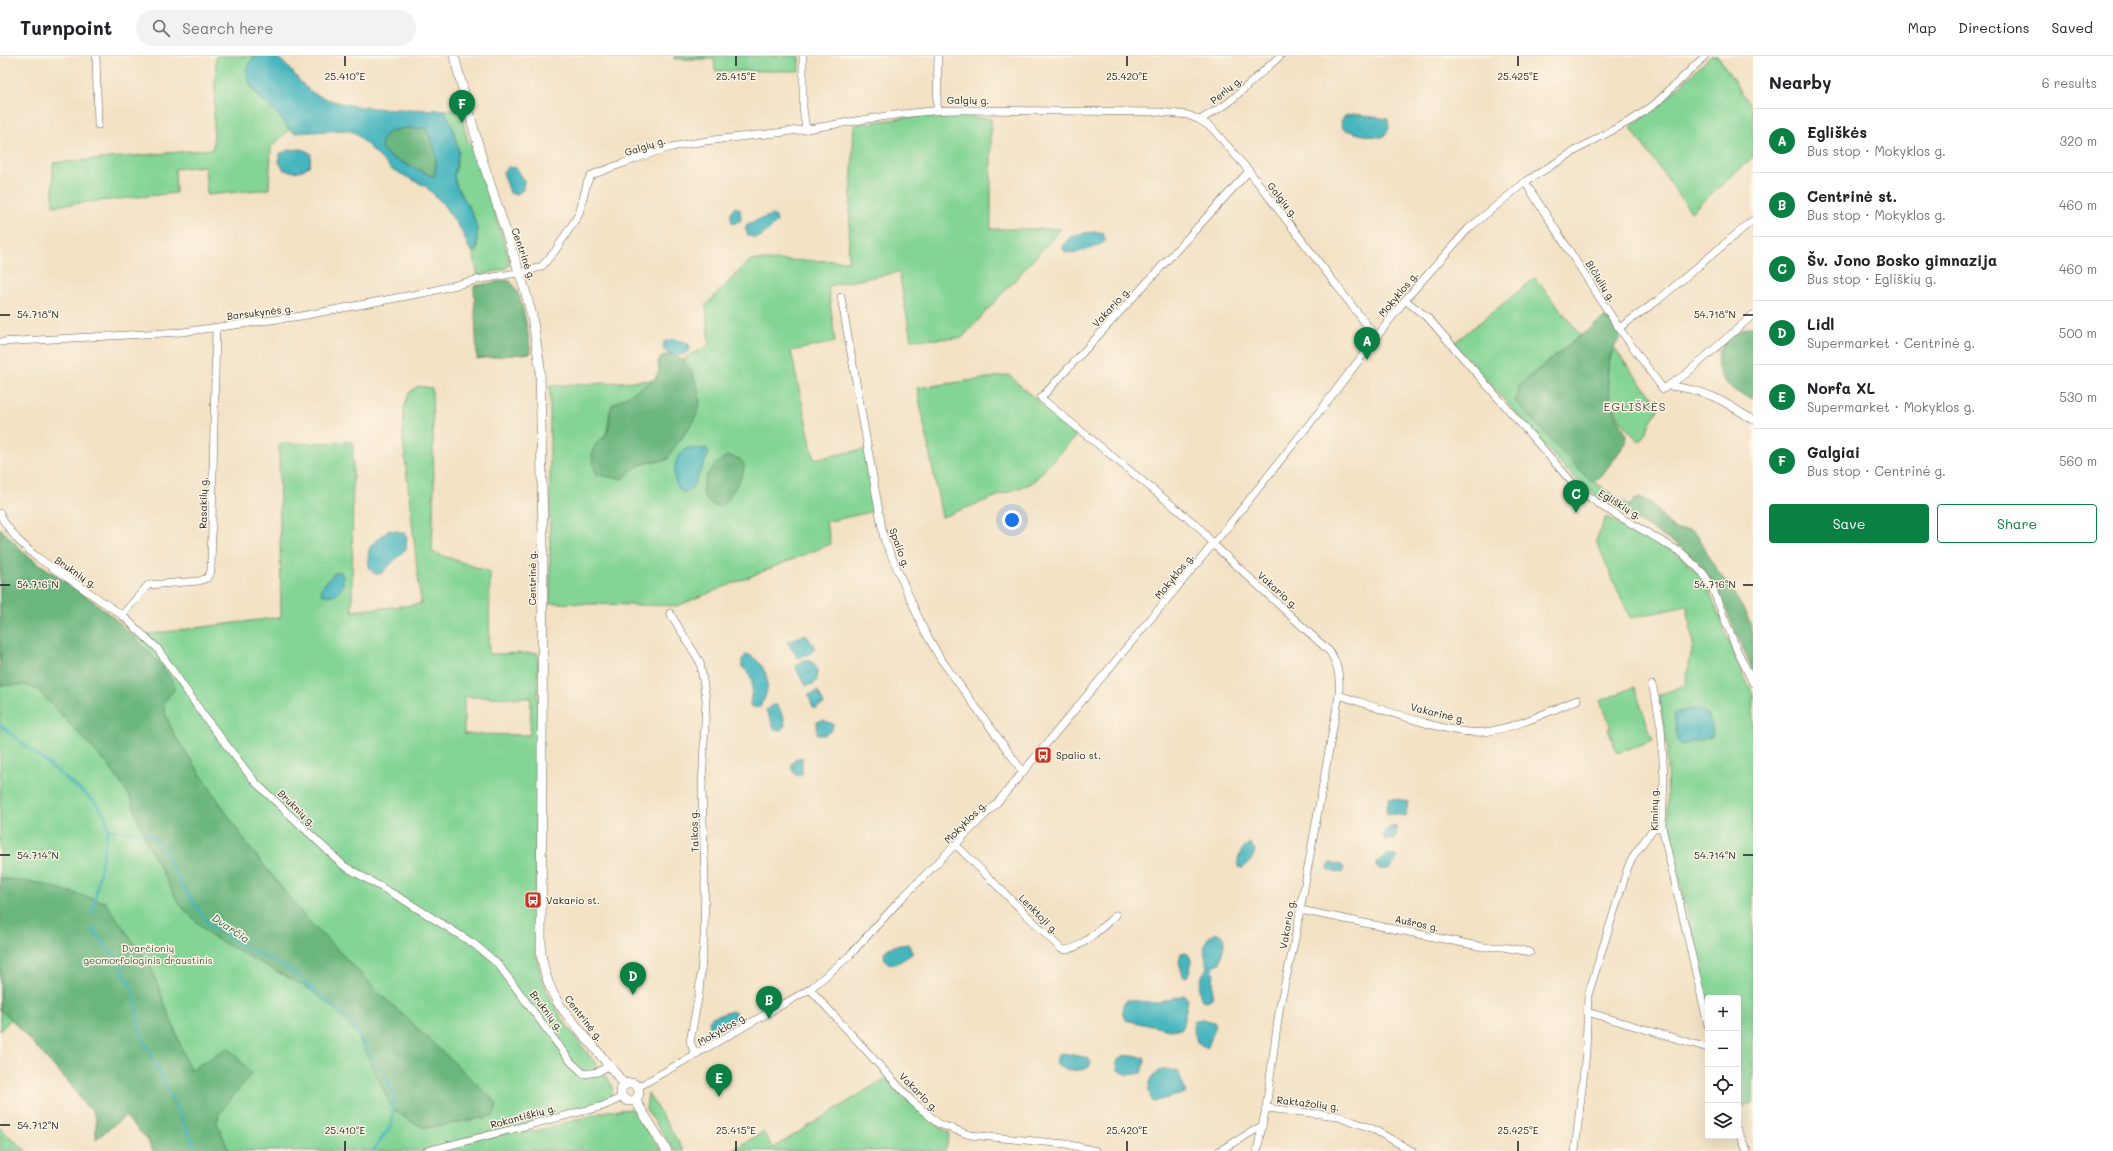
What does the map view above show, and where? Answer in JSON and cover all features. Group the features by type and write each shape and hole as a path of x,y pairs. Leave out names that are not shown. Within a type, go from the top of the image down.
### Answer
{"main road":[{"name":"Centrinė g.","path":"454,56 482,159 532,316 536,338 541,398 543,544 541,954 552,993 560,1006 625,1085"},
{"path":"631,1083 638,1087 639,1095 635,1100 629,1101 622,1097 622,1089 625,1085 631,1083"},
{"path":"635,1100 667,1151"}],"street":[{"path":"96,56 98,125"},
{"path":"803,56 803,108 806,129"},
{"path":"937,110 938,56"},
{"name":"Perlų g.","path":"1200,120 1228,103 1280,56"},
{"name":"Mokyklos g.","path":"638,1087 810,989 848,957 901,899 997,803 1213,544 1330,398 1405,300 1468,229 1525,182 1578,149 1636,118 1655,104 1705,56"},
{"name":"Galgių g.","path":"519,272 538,268 555,251 579,214 590,177 594,174 672,148 937,110 1160,112 1188,115 1200,120 1212,128 1249,171 1376,337"},
{"name":"Vakario g.","path":"1249,171 1040,398 1200,528 1213,544 1330,652 1336,660 1339,671 1339,695 1300,910 1280,1005 1266,1108 1257,1151"},
{"name":"Bičiulių g.","path":"1525,182 1619,328 1666,388"},
{"path":"1619,328 1657,301 1753,220"},
{"name":"Barsukynės g.","path":"0,342 182,332 216,328 301,316 428,292 476,280 519,272"},
{"name":"Spalio g.","path":"841,297 884,539 922,625 940,658 1023,772"},
{"name":"Egliškių g.","path":"1405,300 1429,319 1577,488 1603,507 1682,553 1703,572 1712,587 1737,650 1753,684"},
{"path":"1666,388 1753,315"},
{"name":"Rasakilų g.","path":"122,615 141,591 148,585 199,581 207,578 211,571 216,328"},
{"path":"1666,388 1694,389 1721,399 1753,420"},
{"name":"Bruknių g.","path":"0,513 4,522 17,539 34,555 122,615 156,648 204,716 256,782 344,866 404,900 474,944 498,964 571,1062 584,1074 598,1072 608,1066"},
{"name":"Taikos g.","path":"670,614 700,662 706,699 702,789 705,879 704,938 699,993 690,1042 696,1055"},
{"name":"Kiminų g.","path":"1652,685 1661,727 1664,778 1662,827 1705,1012"},
{"name":"Vakarinė g.","path":"1339,695 1438,725 1482,732 1503,728 1577,700"},
{"path":"1575,1151 1586,1052 1588,995 1628,868 1634,854 1653,829 1662,827"},
{"name":"Lenktoji g.","path":"956,845 1061,949 1065,950 1076,948 1116,915"},
{"name":"Aušros g.","path":"1300,910 1483,948 1502,947 1530,952"},
{"name":"Vakario g.","path":"810,989 822,1005 912,1101 939,1124 970,1135 1066,1144 1096,1151"},
{"path":"1587,1012 1705,1047"},
{"name":"Rokantiškių g.","path":"427,1151 609,1104 622,1097"},
{"name":"Raktažolių g.","path":"1266,1108 1338,1116 1371,1128 1412,1151"},
{"path":"1219,1151 1262,1126"},
{"path":"1741,1138 1747,1151"}],"green space":[{"path":"216,56 256,56 249,66 249,82 257,94 280,117 289,130 271,147 269,189 207,195 205,166 175,169 176,193 53,206 53,163 213,149"},
{"path":"674,56 799,56 799,71 715,71 714,59 674,59"},
{"path":"1711,56 1718,56 1753,110 1753,157 1691,212 1630,127 1664,101"},
{"path":"460,108 467,139 474,149 510,261 509,266 505,269 478,276 473,252 477,250 477,229 472,213 456,185 454,175 457,165 445,110"},
{"path":"938,113 991,119 991,229 1061,229 962,338 911,340 899,272 828,286 835,342 791,351 814,459 867,449 874,511 826,522 831,544 677,606 550,603 550,386 655,380 612,405 605,435 596,445 635,467 651,462 667,460 671,451 688,429 697,409 698,390 690,370 683,359 709,345 706,305 750,260 848,261 854,125"},
{"path":"405,128 425,128 435,151 436,164 434,177 390,157 381,148 382,142 388,133"},
{"path":"1535,278 1581,335 1520,384 1585,476 1629,505 1624,513 1597,497 1564,468 1454,343"},
{"path":"506,280 510,281 515,287 522,304 531,353 477,359 474,286"},
{"path":"1607,315 1621,336 1611,355 1608,371 1608,385 1615,412 1624,431 1626,443 1599,479 1592,481 1585,476 1515,401 1520,384"},
{"path":"1753,326 1753,399 1726,384 1720,373 1717,362 1720,351 1726,341 1737,332"},
{"path":"1614,348 1660,406 1640,442 1630,433 1622,422 1611,399 1608,387 1608,374 1609,361"},
{"path":"672,354 681,359 687,365 692,372 697,387 700,399 699,407 692,423 667,460 653,461 642,464 633,469 623,479 597,475 593,464 592,455 596,444 605,436 609,427 612,405 654,380 659,371 658,361 662,356"},
{"path":"1009,375 1076,436 1032,483 942,517 917,388"},
{"name":"Dvarčionių geomorfologinis draustinis","path":"418,386 432,388 434,486 432,552 490,572 489,654 538,653 536,952 546,989 555,1006 576,1039 612,1085 612,1093 610,1098 601,1103 554,1117 522,1124 531,1132 607,1111 632,1109 662,1151 153,1151 147,1139 125,1116 96,1139 96,1118 92,1110 84,1104 72,1086 11,1019 0,1031 0,528 28,556 97,604 134,636 281,617 279,444 353,442 352,611 421,604 403,440 404,408 409,393","holes":["464,697 531,698 530,735 464,734"]},
{"path":"729,456 740,459 744,464 743,472 726,503 721,506 717,506 708,502 704,497 703,485 712,468 724,458"},
{"path":"1639,498 1645,499 1653,505 1675,529 1689,530 1697,534 1709,558 1736,596 1751,626 1753,635 1753,671 1718,592 1703,568 1691,555 1676,544 1624,513 1634,500"},
{"path":"1606,517 1639,532 1672,550 1690,565 1698,574 1711,596 1735,658 1753,693 1753,1102 1741,1107 1741,995 1706,995 1668,828 1667,747 1659,695 1685,685 1693,644 1687,606 1630,618 1596,541"},
{"path":"0,528 28,556 97,604 120,623 162,666 174,684 174,690 163,703 165,713 174,734 247,844 306,918 387,1000 497,1103 496,1111 493,1116 426,1128 410,1121 392,1108 358,1036 340,1014 311,990 211,936 179,904 148,845 129,795 108,765 39,691 26,685 0,685"},
{"path":"1634,687 1653,740 1617,753 1608,728 1611,727 1600,701"},
{"path":"0,878 39,883 105,902 150,965 190,1070 228,1048 252,1073 219,1114 217,1123 229,1151 153,1151 147,1139 125,1116 96,1139 96,1119 92,1110 84,1104 72,1086 11,1019 0,1010"},
{"path":"886,1078 908,1101 932,1122 950,1133 945,1151 731,1151 763,1132 773,1148"},
{"path":"648,1093 684,1151 675,1151 646,1109"},
{"path":"0,1128 26,1151 0,1151"}],"water":[{"path":"256,56 274,57 285,64 311,92 348,105 380,108 445,110 453,128 459,152 454,175 456,185 472,213 477,229 477,250 473,252 470,250 461,230 442,203 425,186 391,169 355,133 347,130 295,133 290,130 253,88 248,80 246,72 248,64","holes":["405,128 425,128 434,146 436,158 434,177 390,157 381,148 384,138 391,131"]},
{"path":"1354,114 1388,119 1389,129 1383,137 1362,135 1342,128 1341,121 1346,115"},
{"path":"301,149 311,154 310,165 298,171 284,170 279,162 279,154 289,150"},
{"path":"508,167 517,168 524,181 523,190 516,195 510,193 503,172"},
{"path":"735,207 740,209 741,220 733,224 731,220 731,212"},
{"path":"772,215 776,217 777,222 762,236 754,238 748,235 745,228 747,224"},
{"path":"1100,232 1106,240 1099,245 1087,250 1069,253 1065,252 1063,249 1064,244 1077,234"},
{"path":"673,339 688,343 690,347 689,351 683,355 675,355 666,352 663,348 664,342"},
{"path":"687,448 707,449 709,453 692,488 687,492 682,492 675,481 674,469 678,457"},
{"path":"389,530 403,532 407,537 406,549 382,573 377,574 371,570 369,566 368,557 370,548 376,540"},
{"path":"340,571 344,581 340,590 333,595 327,596 322,594 321,589 332,576"},
{"path":"806,634 815,648 811,653 798,658 787,642"},
{"path":"747,654 760,664 767,678 766,694 758,708 750,706 752,684 750,675 742,667 742,659"},
{"path":"804,660 812,661 816,666 817,672 815,683 806,686 797,671 796,666"},
{"path":"818,691 824,704 814,709 808,695"},
{"path":"772,705 777,705 784,718 785,726 781,730 775,730 766,710"},
{"path":"1697,708 1704,712 1707,716 1712,728 1712,737 1681,745 1677,740 1674,713"},
{"path":"823,720 833,724 832,730 824,735 817,735 817,722"},
{"path":"802,757 802,775 796,775 792,764 794,760"},
{"path":"1389,798 1408,801 1406,816 1386,813"},
{"path":"1391,827 1396,827 1396,836 1394,839 1385,840 1382,836 1384,832"},
{"path":"1250,843 1255,850 1252,858 1249,863 1242,868 1238,867 1238,860 1242,848"},
{"path":"1386,855 1397,857 1392,867 1383,870 1376,867 1376,863"},
{"path":"1330,863 1342,865 1344,869 1342,873 1329,870 1328,867"},
{"path":"1216,933 1222,935 1225,939 1220,963 1213,966 1212,969 1214,971 1212,998 1207,1001 1202,1000 1199,992 1202,975 1207,968 1204,949 1210,936"},
{"path":"908,944 912,954 896,964 888,963 885,960 884,952 887,949"},
{"path":"1186,952 1191,961 1191,967 1187,977 1183,976 1179,962 1181,953"},
{"path":"1184,995 1188,999 1182,1029 1169,1030 1125,1020 1122,1010 1127,1000 1158,1003"},
{"path":"732,1011 736,1013 735,1019 710,1030 709,1020 712,1017"},
{"path":"1203,1019 1214,1022 1216,1025 1208,1047 1206,1048 1197,1042 1193,1028 1194,1020"},
{"path":"1063,1053 1088,1058 1091,1062 1089,1067 1082,1070 1072,1070 1059,1066 1056,1064 1058,1054"},
{"path":"1134,1055 1144,1058 1145,1062 1142,1073 1129,1075 1119,1071 1117,1062 1123,1056"},
{"path":"1167,1069 1178,1072 1186,1093 1153,1102 1150,1097 1149,1086 1153,1076 1161,1070"}],"waterway":[{"name":"Dvarčia","path":"0,725 94,801 105,815 108,829 150,834 164,851 180,882 208,924 237,943 289,969 350,1021 388,1081 394,1099 392,1124 373,1151"},
{"path":"92,914 108,829"},
{"path":"94,928 94,931 115,958 134,992 141,1034 197,1151"}],"place":[{"name":"Galgiai","path":"462,123"},
{"name":"Egliškės","path":"1367,360"},
{"name":"Šv. Jono Bosko gimnazija","path":"1576,513"},
{"name":"Spalio st.","path":"1043,755"},
{"name":"Vakario st.","path":"533,900"},
{"name":"Lidl","path":"633,995"},
{"name":"Centrinė st.","path":"769,1019"},
{"name":"Norfa XL","path":"719,1097"}],"district":[{"name":"EGLIŠKĖS","path":"1635,406"}]}
